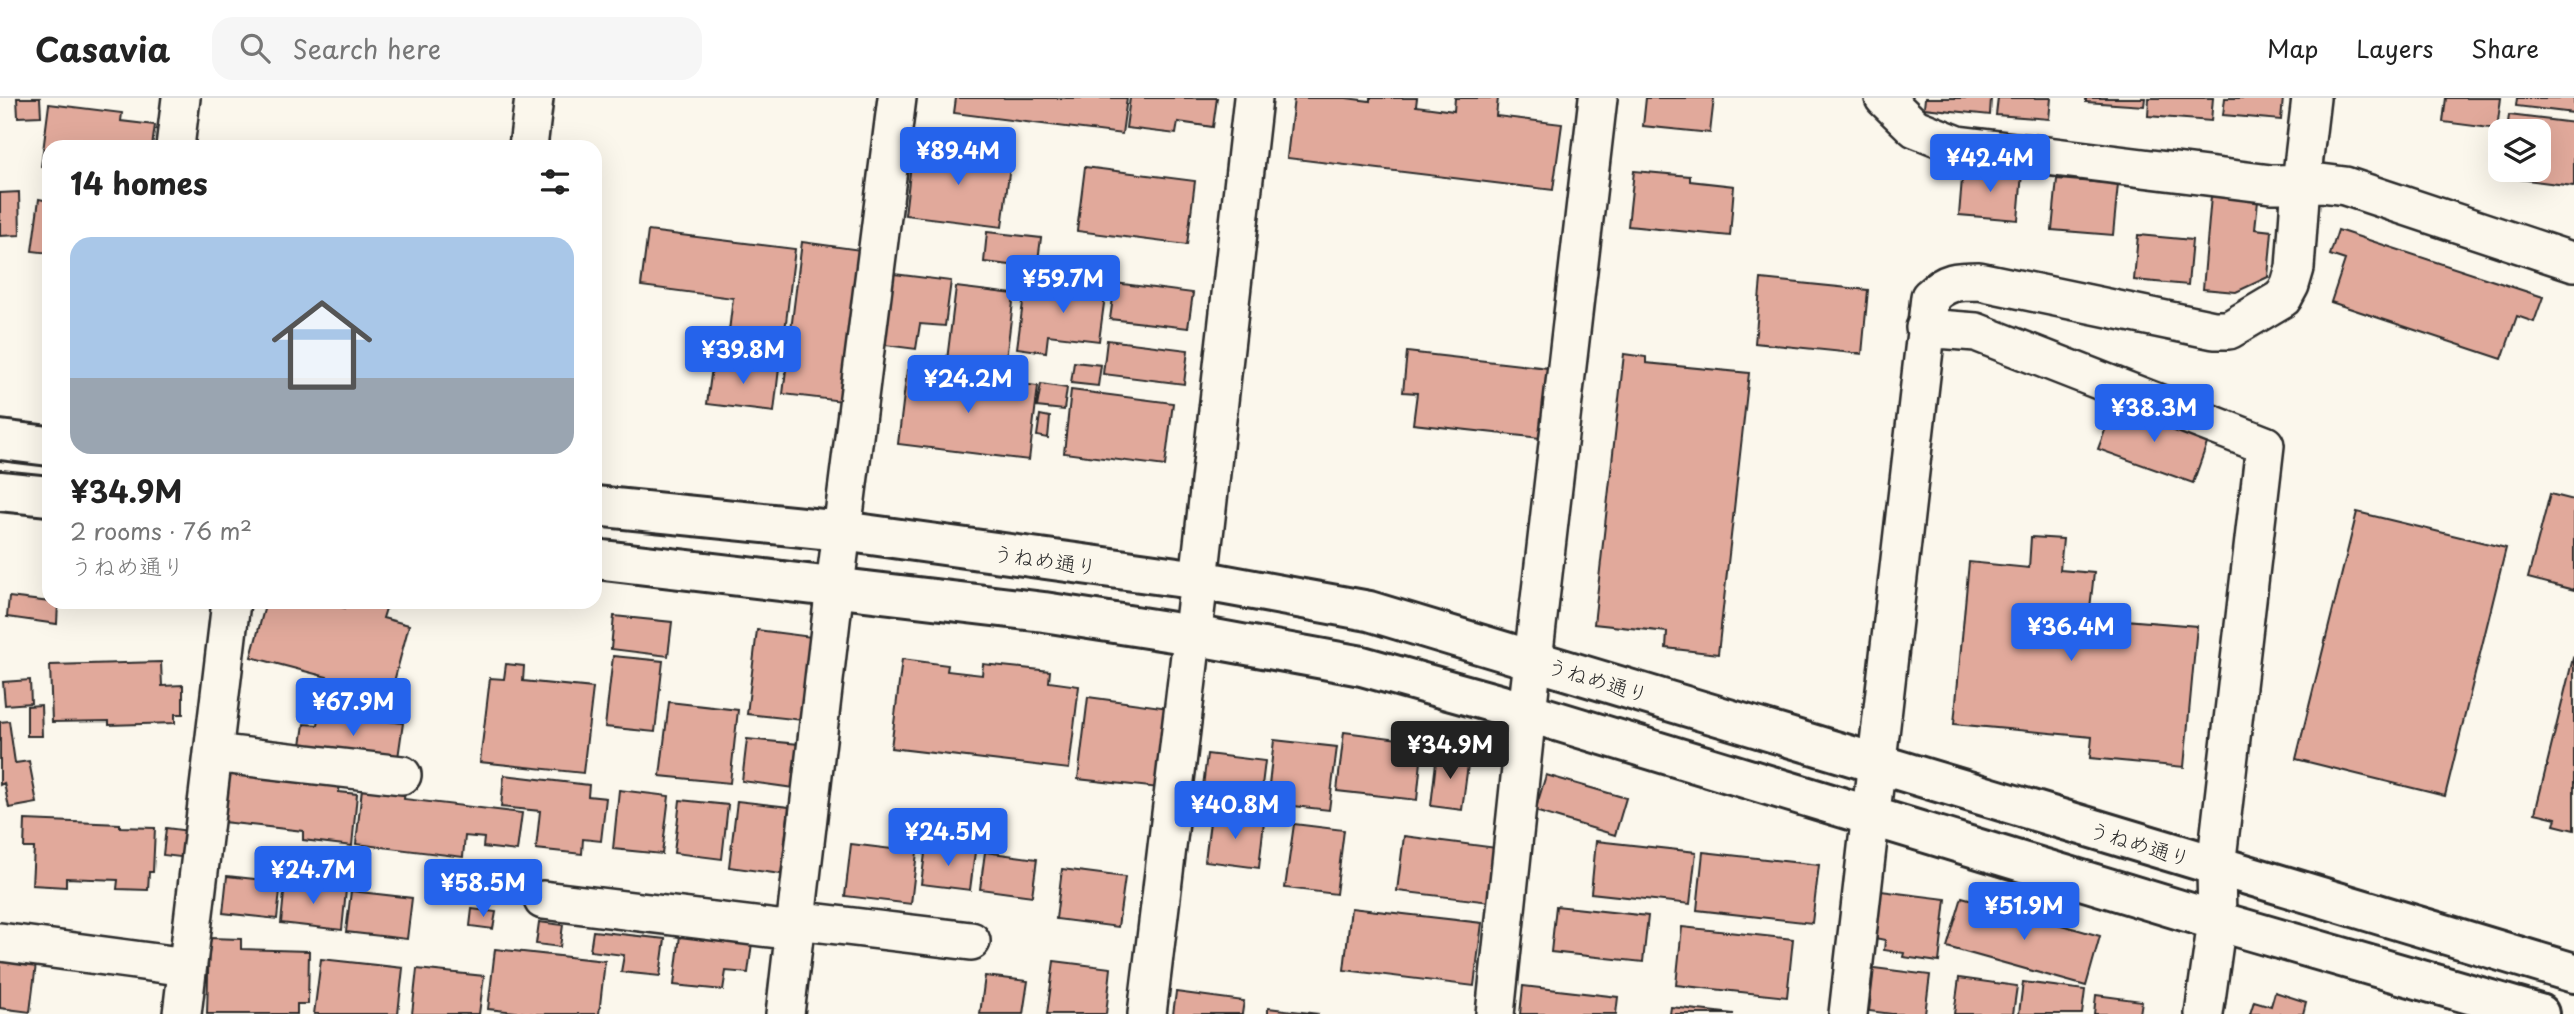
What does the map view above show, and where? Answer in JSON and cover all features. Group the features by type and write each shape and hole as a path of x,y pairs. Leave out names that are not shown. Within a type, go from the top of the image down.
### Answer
{"street":[{"path":"176,140 181,98"},
{"path":"529,140 534,98"},
{"path":"785,1014 835,586 897,98"},
{"path":"1147,1014 1253,98"},
{"path":"1495,1014 1598,98"},
{"path":"1884,98 1915,128 1958,145 2271,184 2345,186 2574,262"},
{"path":"1848,1014 1930,297 1943,285 1958,281 1979,281 2214,330 2229,330 2283,298 2295,268 2311,98"},
{"path":"1925,328 1976,332 2265,444 2216,867 2217,921 2204,1014"},
{"path":"0,440 42,445"},
{"path":"0,491 42,495"},
{"name":"うねめ通り","path":"602,507 842,531 1199,580 1369,611 2574,973"},
{"path":"602,560 1044,612 1192,635 1362,666 1527,712 2217,921 2539,1014"},
{"path":"182,1014 230,609"},
{"path":"213,753 402,775"},
{"path":"543,900 778,929 812,922 971,941"},
{"path":"0,942 187,967"}],"building":[{"path":"17,98 40,98 41,116 18,117"},
{"path":"956,98 1127,98 1122,134 954,113"},
{"path":"1130,98 1217,98 1213,127 1178,122 1176,134 1126,128"},
{"path":"1294,98 1370,101 1370,98 1417,98 1416,106 1454,111 1455,98 1498,98 1496,116 1562,124 1553,190 1287,158"},
{"path":"1646,98 1714,98 1710,133 1643,126"},
{"path":"1925,98 1991,98 1990,115 1924,108"},
{"path":"1998,98 2051,98 2049,119 1996,115"},
{"path":"2086,98 2145,98 2144,106 2086,102"},
{"path":"2149,98 2213,98 2211,121 2148,116"},
{"path":"2225,98 2283,98 2281,120 2223,115"},
{"path":"2446,98 2501,98 2498,119 2488,119 2488,128 2443,122"},
{"path":"2517,98 2574,98 2574,113 2516,106"},
{"path":"49,104 122,113 121,121 155,125 153,140 44,140"},
{"path":"2509,115 2542,119 2508,119"},
{"path":"2551,120 2574,123 2574,186 2542,182 2551,182"},
{"path":"913,147 1011,158 1002,227 905,215"},
{"path":"1085,167 1195,181 1187,245 1077,231"},
{"path":"1963,167 2022,173 2018,220 1959,215"},
{"path":"1634,171 1690,176 1690,181 1734,186 1730,236 1628,226"},
{"path":"2057,179 2118,184 2113,235 2052,230"},
{"path":"19,192 20,235 0,236 0,193"},
{"path":"2211,196 2258,201 2255,229 2272,231 2268,277 2236,292 2203,289"},
{"path":"39,199 42,200 42,252 32,251"},
{"path":"2338,230 2543,297 2534,322 2517,316 2502,359 2331,302 2345,260 2330,255"},
{"path":"648,231 795,249 781,363 726,356 733,298 641,286"},
{"path":"987,232 1041,238 1037,268 984,262"},
{"path":"2138,235 2192,240 2188,285 2134,280"},
{"path":"802,242 861,250 842,401 783,394"},
{"path":"886,273 951,281 945,326 920,324 916,349 877,344"},
{"path":"1076,276 1107,281 1099,341 1048,335 1046,352 1017,348 1024,295 1047,298 1048,287 1074,291"},
{"path":"1761,279 1868,290 1862,354 1755,343"},
{"path":"1115,283 1193,293 1188,328 1110,319"},
{"path":"956,287 1014,294 1005,368 947,360"},
{"path":"1107,340 1188,350 1184,384 1103,374"},
{"path":"1407,352 1548,368 1540,438 1413,424 1417,393 1403,392"},
{"path":"1624,354 1646,357 1646,363 1749,373 1718,654 1666,648 1667,632 1594,624"},
{"path":"713,360 779,368 774,412 707,404"},
{"path":"1074,362 1101,365 1098,386 1071,383"},
{"path":"907,370 1038,386 1029,460 898,444"},
{"path":"1041,384 1067,388 1064,410 1037,407"},
{"path":"1071,390 1173,403 1165,466 1064,453"},
{"path":"2115,404 2209,438 2193,483 2098,449"},
{"path":"1040,415 1050,417 1048,438 1037,436"},
{"path":"2550,494 2574,500 2574,590 2528,578"},
{"path":"2357,512 2506,548 2445,796 2296,759"},
{"path":"2031,537 2063,539 2060,570 2094,573 2089,617 2197,626 2184,767 2090,758 2092,737 1954,724 1969,562 2029,568"},
{"path":"9,597 42,601 42,609 58,609 57,624 7,617"},
{"path":"264,609 386,609 383,618 409,625 386,712 323,695 327,677 251,657"},
{"path":"614,616 672,622 668,656 611,649"},
{"path":"757,630 812,637 802,720 747,714"},
{"path":"613,656 663,661 655,732 605,727"},
{"path":"2573,658 2574,830 2554,825 2556,818 2535,813"},
{"path":"902,659 948,665 947,671 982,675 983,664 1050,671 1049,682 1079,686 1069,769 891,748"},
{"path":"161,662 162,686 183,685 183,714 175,714 175,723 109,725 109,721 52,722 50,665"},
{"path":"506,664 524,666 523,681 593,688 583,773 480,762 490,678 504,679"},
{"path":"30,680 31,703 5,705 3,682"},
{"path":"1088,697 1169,708 1159,788 1078,779"},
{"path":"669,702 738,710 730,783 660,776"},
{"path":"41,705 42,736 27,736 27,706"},
{"path":"320,712 403,723 397,765 300,752 304,724 318,725"},
{"path":"9,721 15,763 29,761 37,803 9,808 4,783 0,785 0,722"},
{"path":"1344,732 1423,742 1417,800 1337,791"},
{"path":"747,739 799,744 794,788 742,781"},
{"path":"1274,740 1337,747 1329,810 1267,803"},
{"path":"1437,753 1469,757 1462,810 1431,806"},
{"path":"1207,754 1265,761 1259,810 1201,803"},
{"path":"229,768 340,780 339,792 357,794 352,846 303,840 303,831 223,822"},
{"path":"504,775 589,785 588,796 606,798 601,841 583,839 582,854 536,849 540,811 501,807"},
{"path":"1546,775 1626,798 1615,835 1535,811"},
{"path":"363,779 406,784 404,799 522,813 517,851 483,847 484,838 465,836 463,857 356,844"},
{"path":"619,790 669,796 662,854 613,849"},
{"path":"680,800 728,805 722,859 674,853"},
{"path":"737,801 789,807 781,874 729,867"},
{"path":"1211,814 1264,821 1259,868 1205,861"},
{"path":"25,820 155,828 153,872 149,872 148,890 117,889 118,880 66,878 66,887 32,885 34,848 24,848"},
{"path":"1294,824 1344,830 1336,894 1285,888"},
{"path":"166,828 190,831 188,858 163,855"},
{"path":"1404,836 1497,848 1490,902 1397,891"},
{"path":"1596,841 1696,852 1690,904 1591,893"},
{"path":"851,844 917,852 911,904 845,896"},
{"path":"926,846 975,852 970,890 921,884"},
{"path":"354,850 370,852 366,888 350,887"},
{"path":"985,852 1037,859 1032,896 980,889"},
{"path":"1703,852 1819,865 1812,923 1697,910"},
{"path":"328,862 348,864 346,886 325,884"},
{"path":"1062,869 1125,877 1118,927 1056,919"},
{"path":"227,876 281,882 277,919 223,913"},
{"path":"285,883 346,890 342,930 281,923"},
{"path":"351,891 412,898 407,939 346,932"},
{"path":"1881,891 1946,899 1939,962 1903,957 1904,953 1884,950 1885,940 1875,938"},
{"path":"1962,897 2100,936 2086,986 1947,947"},
{"path":"1556,906 1648,916 1643,962 1551,952"},
{"path":"1351,908 1482,923 1474,986 1344,970"},
{"path":"472,909 496,912 493,929 470,926"},
{"path":"539,922 563,925 560,947 536,944"},
{"path":"1682,927 1793,939 1787,997 1676,985"},
{"path":"593,931 665,939 660,976 621,972 624,955 590,951"},
{"path":"680,935 752,943 748,973 726,971 723,990 674,985"},
{"path":"209,938 241,939 241,949 309,951 308,1004 297,1004 297,1014 207,1014"},
{"path":"495,949 605,961 599,1014 534,1014 488,1009"},
{"path":"321,959 403,968 398,1014 314,1014"},
{"path":"0,960 36,964 30,1012 0,1008"},
{"path":"1054,961 1111,968 1106,1014 1047,1014"},
{"path":"1874,968 1930,975 1925,1014 1869,1011"},
{"path":"417,969 484,976 479,1014 412,1014"},
{"path":"985,976 1028,981 1023,1014 980,1014"},
{"path":"1959,978 2017,986 2013,1014 1954,1014"},
{"path":"2023,982 2085,990 2082,1014 2019,1014"},
{"path":"1523,986 1618,997 1616,1014 1520,1014"},
{"path":"1176,992 1244,1001 1242,1014 1173,1014"},
{"path":"2275,992 2306,1002 2303,1014 2250,1014 2254,1001 2271,1006"},
{"path":"2096,995 2142,1001 2140,1014 2094,1014"},
{"path":"1671,1007 1734,1014 1670,1014"},
{"path":"1268,1008 1319,1014 1268,1014"}]}
